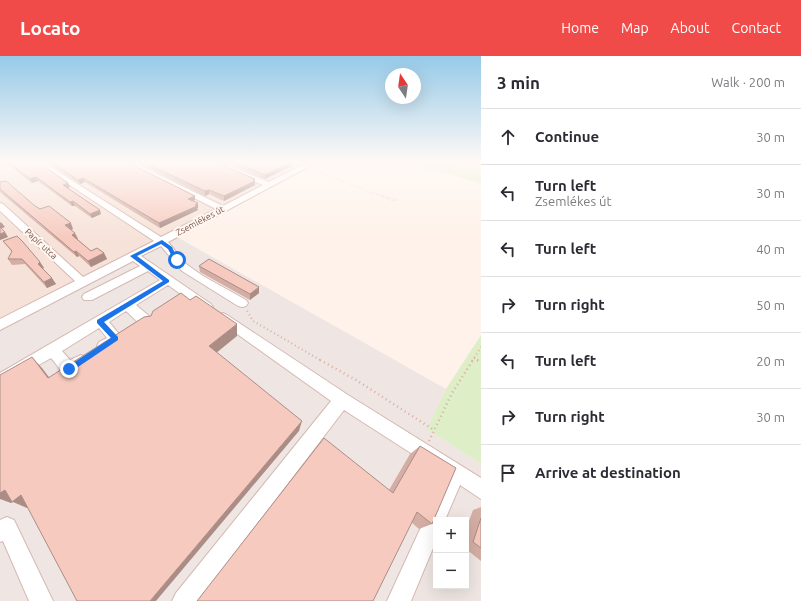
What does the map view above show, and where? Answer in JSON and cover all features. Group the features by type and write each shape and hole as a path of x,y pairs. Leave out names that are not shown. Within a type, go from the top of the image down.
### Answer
{"street":[{"path":"77,187 170,248 177,260 185,269 242,303"},
{"path":"178,187 223,209"},
{"name":"Zsemlékes út","path":"0,325 265,187"},
{"name":"Papír utca","path":"0,206 82,282"},
{"path":"133,256 167,281 342,400 456,472 481,490"},
{"path":"88,298 147,267"},
{"path":"0,380 167,281"},
{"path":"127,305 150,324"},
{"path":"52,350 69,369 116,339 100,321"},
{"path":"184,601 342,400"},
{"path":"400,601 456,472"},
{"path":"0,532 7,527 41,601"}],"path":[{"path":"361,187 392,201 398,200 381,196"},
{"path":"242,303 253,321 356,380 434,430"},
{"path":"424,452 452,393 481,347"},
{"path":"474,358 481,362"}],"shaded area":[{"path":"0,187 272,187 0,331"},
{"path":"177,237 446,389 427,429 481,464 481,601 0,601 0,331"}],"green space":[{"path":"481,335 481,464 427,429 446,389"}],"building":[{"path":"0,187 13,187 40,209 49,206 71,223 65,225 75,233 72,235 91,251 97,248 104,253 88,261 76,251 74,252"},
{"path":"50,187 67,187 100,210 90,214 73,201 70,202"},
{"path":"99,187 178,187 195,196 188,199 198,203 195,205 197,206 159,223"},
{"path":"197,187 242,187 224,196 209,190 205,191"},
{"path":"0,227 5,232 0,234"},
{"path":"17,236 40,262 38,264 52,278 44,282 22,259 8,259 12,251 3,241"},
{"path":"209,259 259,287 250,294 199,266"},
{"path":"181,293 190,300 196,296 237,324 209,346 302,421 150,601 77,601 21,495 12,502 5,490 0,493 0,375 32,357 48,378 144,317 151,316 153,311"},
{"path":"324,438 393,493 420,446 456,468 435,517 433,517 432,524 417,512 373,601 197,601"},
{"path":"481,518 481,548 473,542"}],"route":[{"path":"69,369 116,339 100,321 167,281 133,256 162,242 170,248 177,260"}]}
